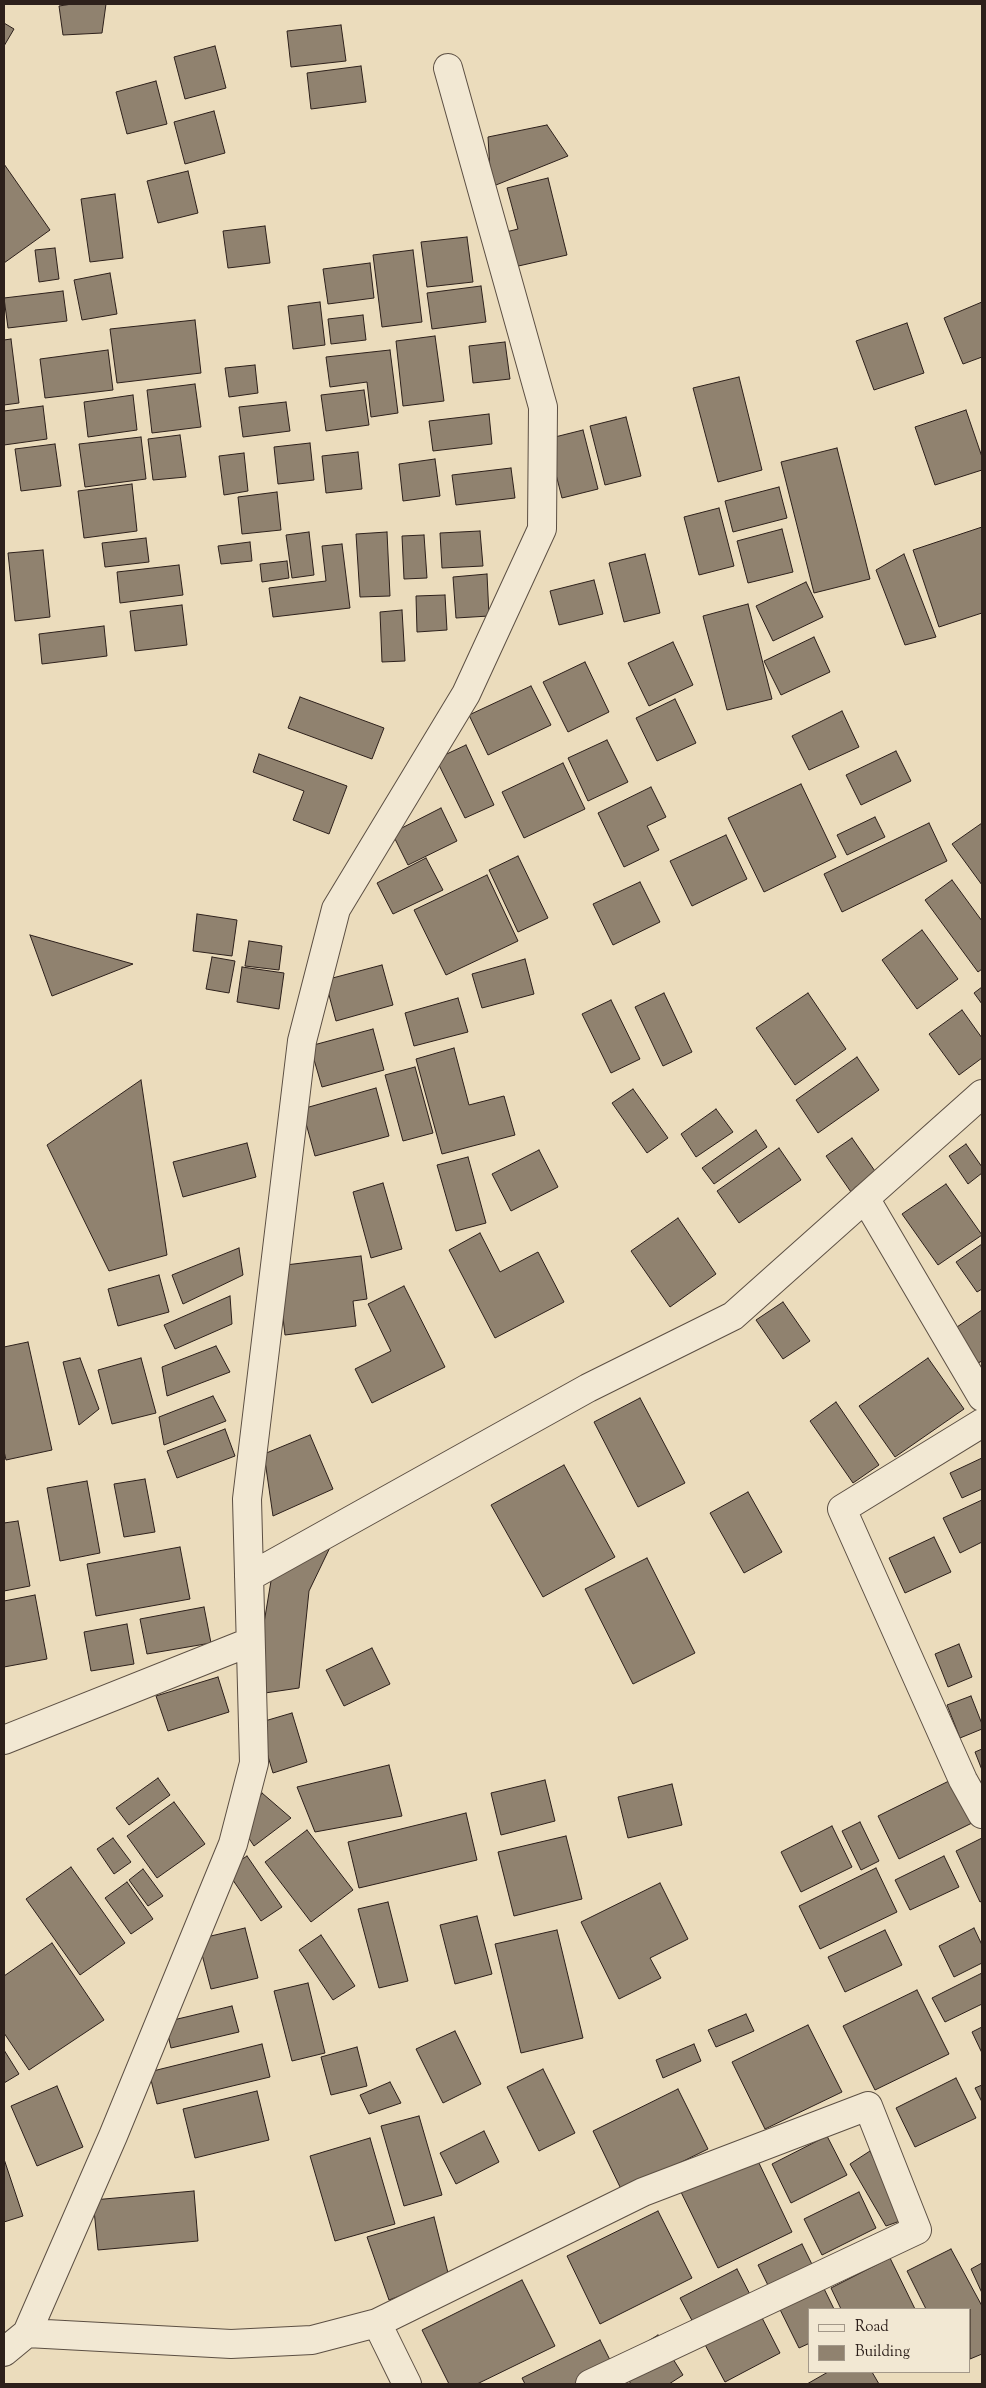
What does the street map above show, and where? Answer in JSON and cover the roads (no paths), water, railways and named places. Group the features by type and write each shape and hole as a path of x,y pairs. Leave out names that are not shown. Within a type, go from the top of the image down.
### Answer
{"street":[{"path":"4,2352 27,2333 113,2136 234,1844 254,1763 247,1499 302,1041 336,909 466,694 542,529 543,406 448,68"},
{"path":"248,1577 588,1388 733,1316 982,1094"},
{"path":"865,1198 982,1397"},
{"path":"982,1423 842,1509 963,1780 982,1814"},
{"path":"4,1740 250,1642"},
{"path":"27,2333 231,2344 312,2340 377,2323 643,2192 868,2106 917,2230 590,2384"},
{"path":"377,2323 407,2384"}]}
